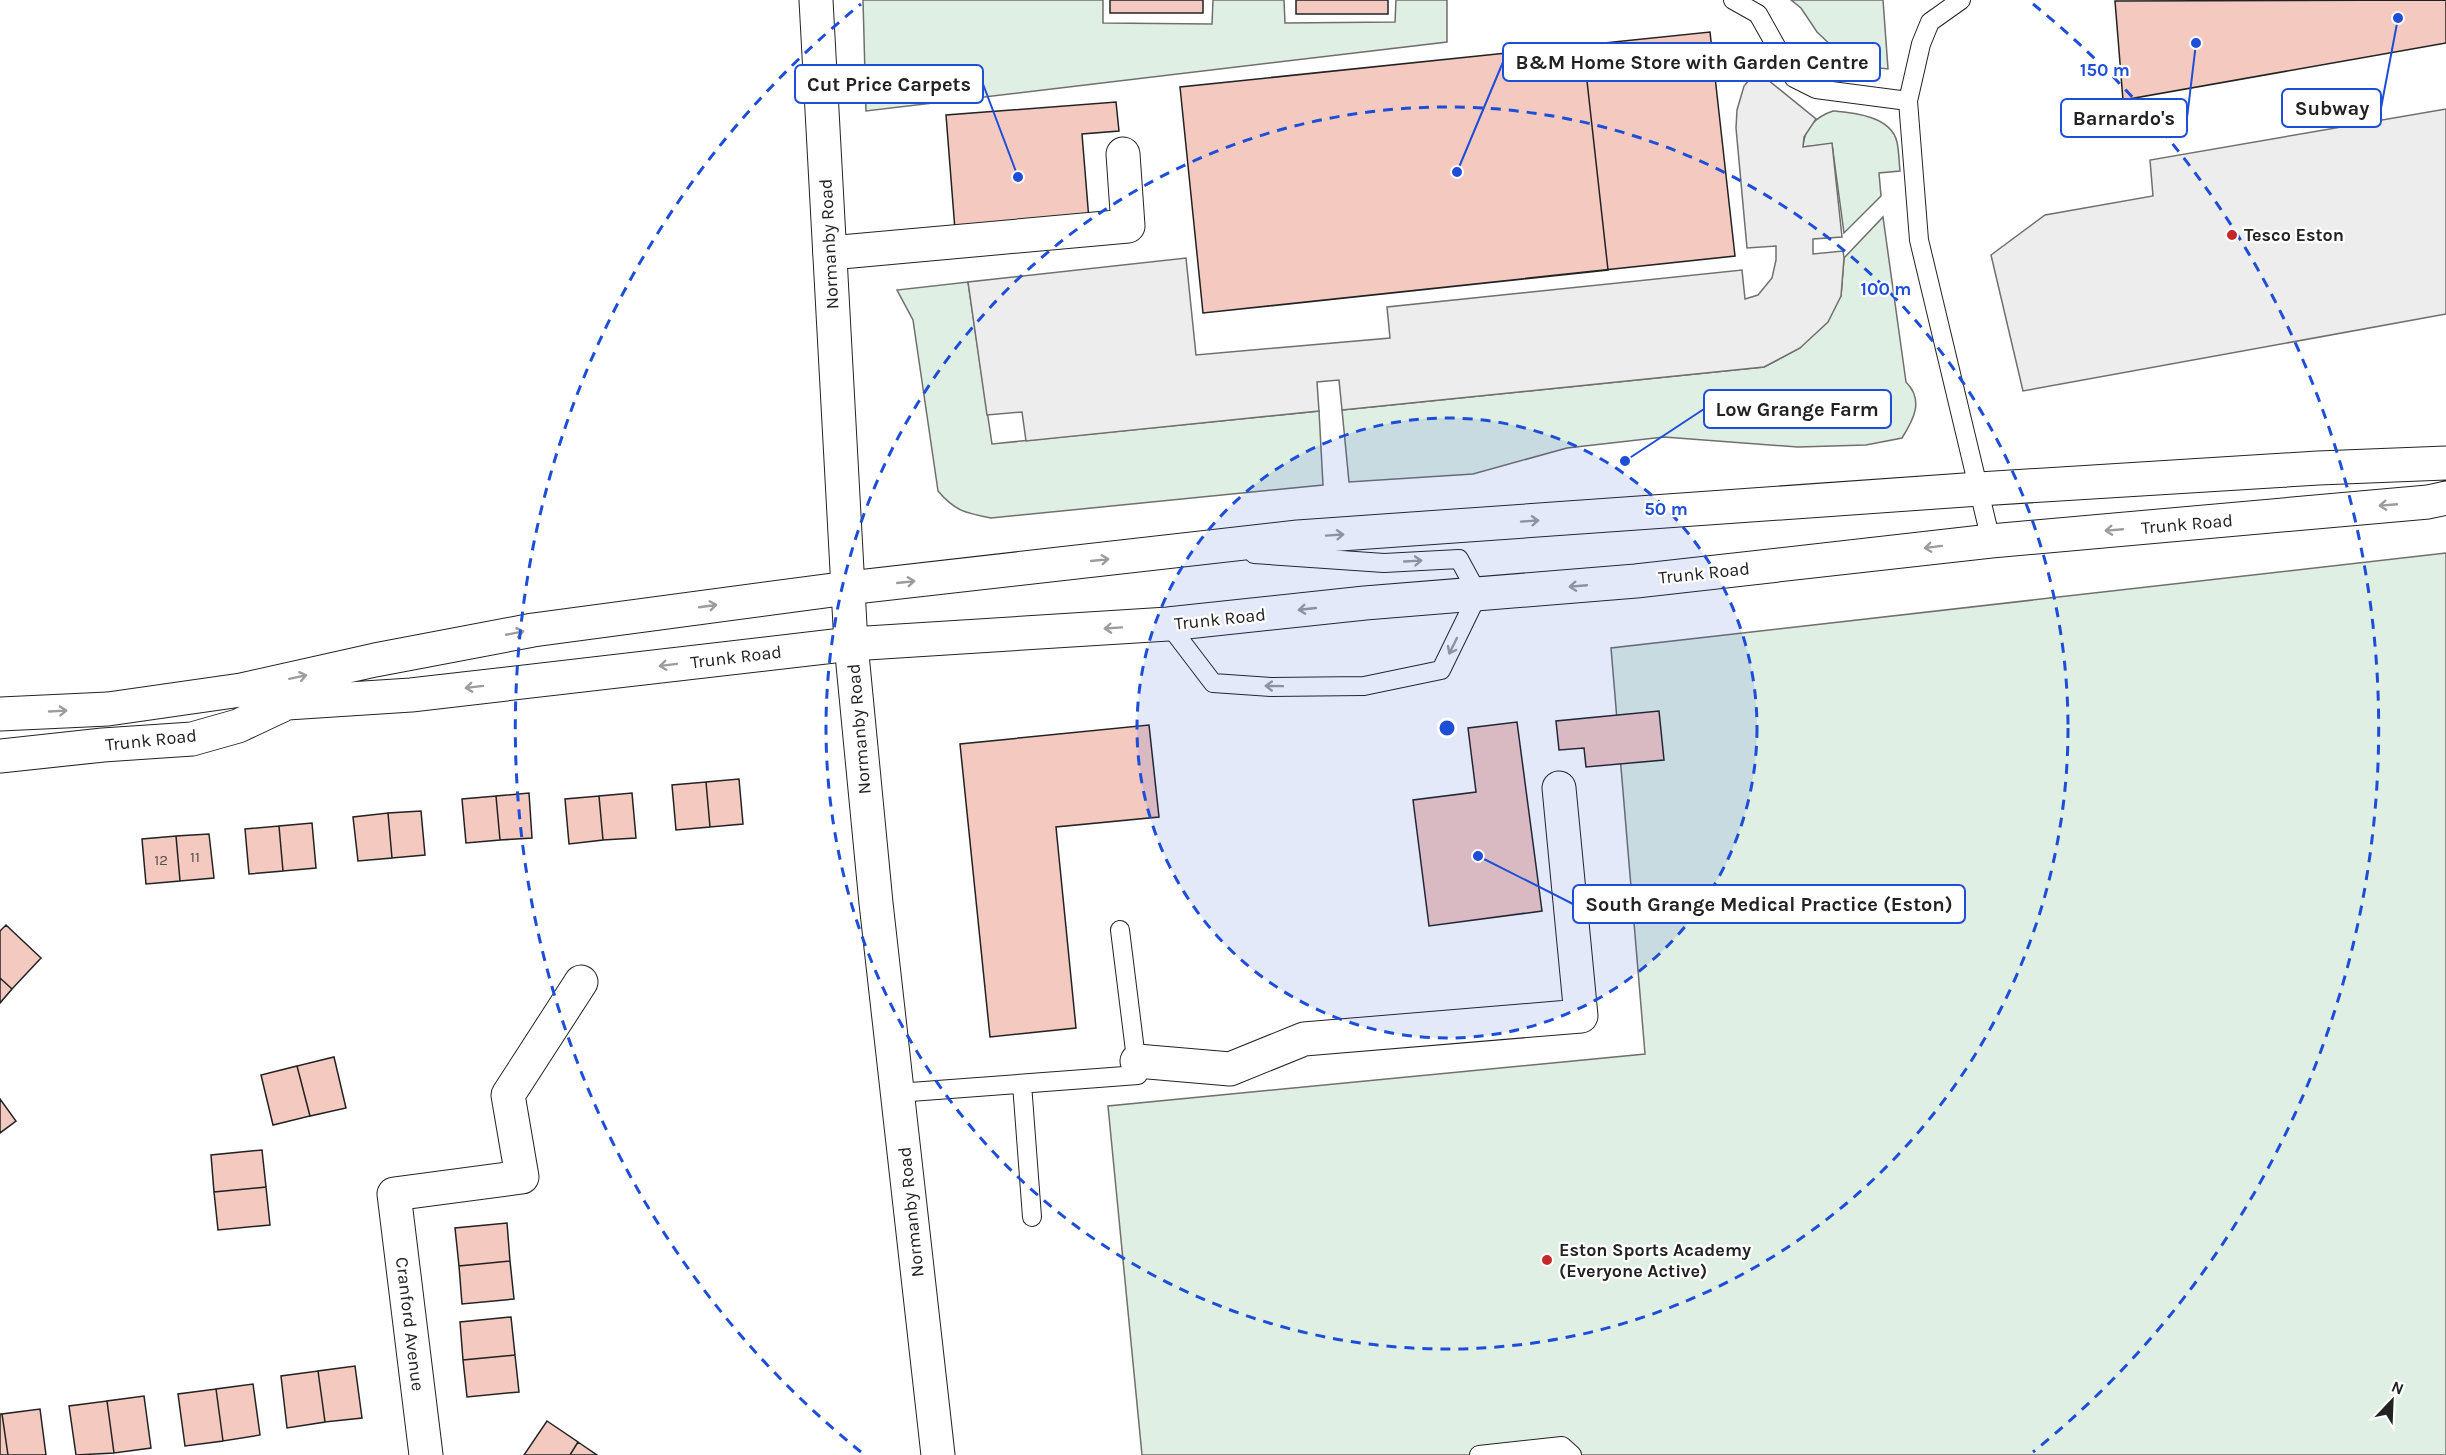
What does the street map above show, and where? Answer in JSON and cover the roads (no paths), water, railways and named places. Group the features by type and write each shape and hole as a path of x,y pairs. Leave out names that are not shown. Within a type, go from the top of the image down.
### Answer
{"main road":[{"name":"Normanby Road","path":"816,0 851,644 876,903 938,1455"},
{"path":"830,253 1128,226 1122,154"},
{"path":"0,714 108,709 230,692 533,630 848,588 1298,537 1979,489 2446,463"},
{"name":"Trunk Road","path":"0,756 192,738 238,726 287,703 411,695 851,644 1168,624 1365,603 1636,581 1991,540 2428,502 2446,498"},
{"path":"1137,1061 1230,1069 1304,1039 1581,1016 1559,788"},
{"name":"Cranford Avenue","path":"426,1455 394,1194 522,1177 508,1095 581,982"}],"lane":[{"path":"1733,0 1758,14 1794,78 1816,89 1908,101"},
{"path":"1961,0 1930,22 1921,44 1908,101 1919,240 1991,540"},
{"path":"1168,624 1213,683 1271,687 1364,686 1441,670 1478,594 1459,559 1384,563 1187,550"},
{"path":"897,1093 1138,1075 1120,930"},
{"path":"1022,1084 1032,1217"},
{"path":"1479,1455 1562,1446 1572,1455"}],"place":[{"name":"Subway","path":"2398,18"},
{"name":"Barnardo's","path":"2196,43"},
{"name":"B&M Home Store with Garden Centre","path":"1457,172"},
{"name":"Cut Price Carpets","path":"1018,177"},
{"name":"Tesco Eston","path":"2232,235"},
{"name":"Low Grange Farm","path":"1625,461"},
{"name":"South Grange Medical Practice (Eston)","path":"1478,856"},
{"name":"Eston Sports Academy (Everyone Active)","path":"1547,1260"}]}
